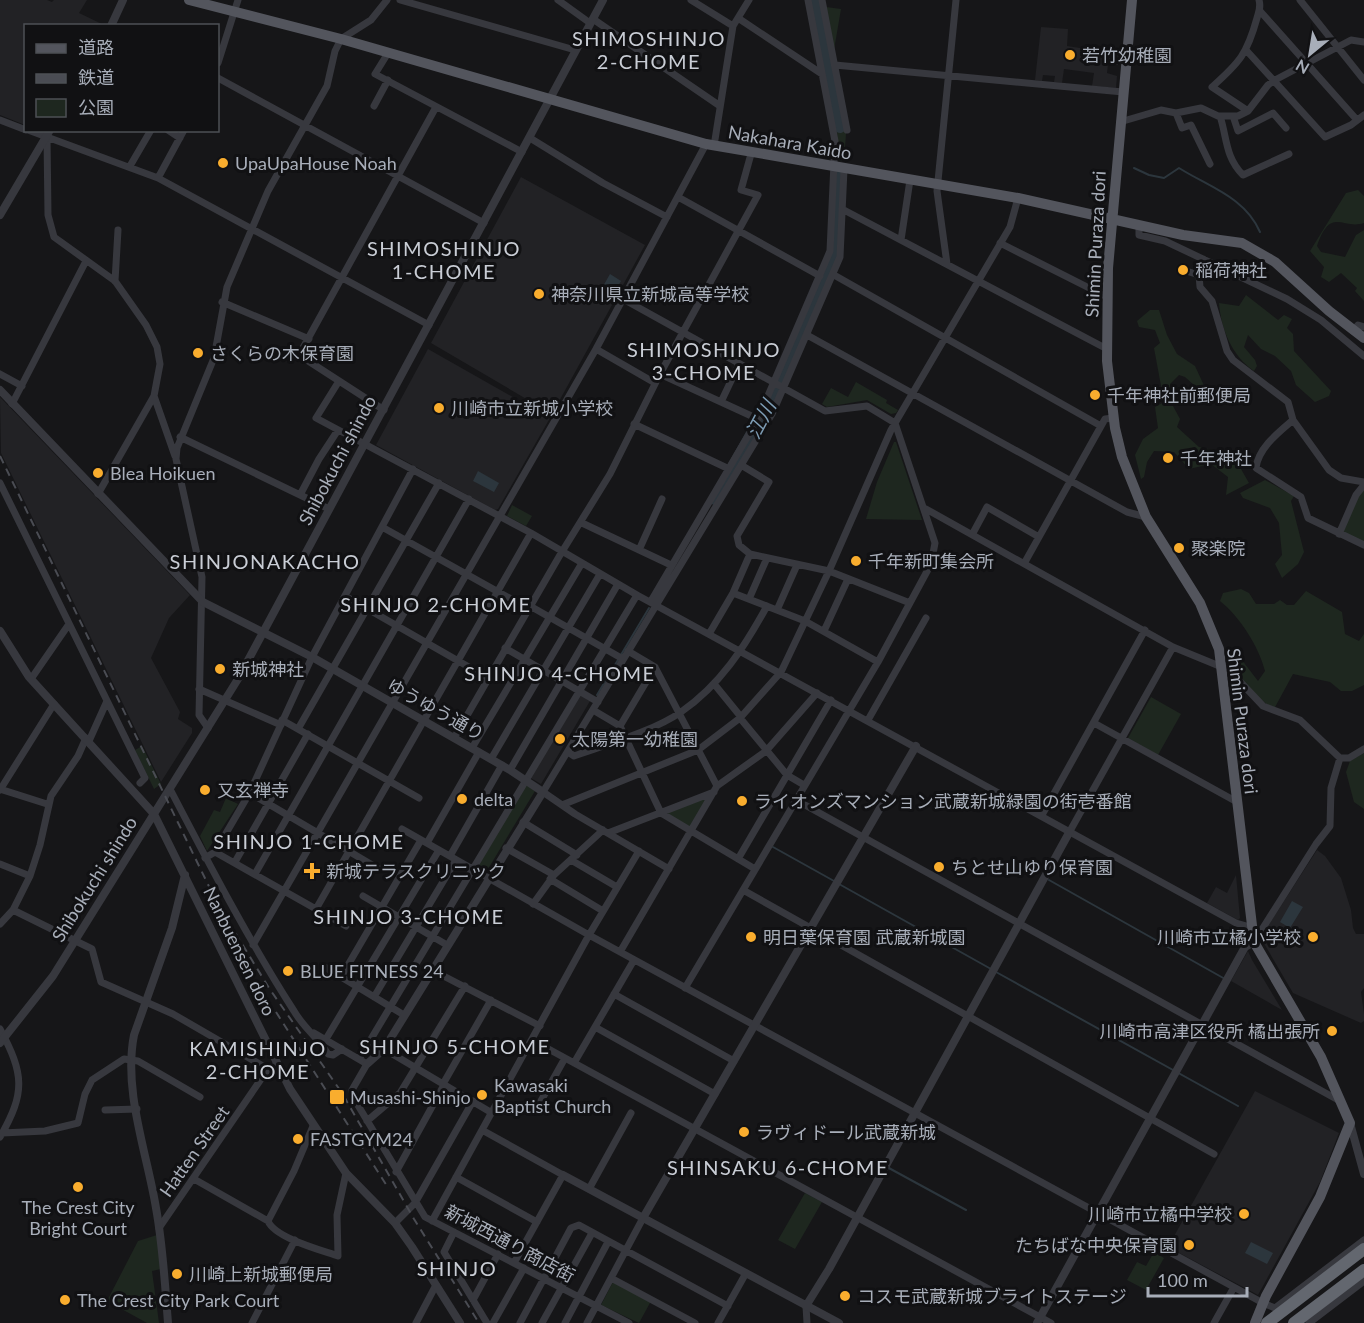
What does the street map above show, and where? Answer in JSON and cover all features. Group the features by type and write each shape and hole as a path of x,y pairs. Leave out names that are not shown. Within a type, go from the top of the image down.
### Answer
{"highway":[{"path":"1267,1323 1364,1251"},
{"path":"1292,1321 1364,1270"}],"main road":[{"name":"Nakahara Kaido","path":"189,0 341,39 710,145 751,154 1018,198 1183,235 1219,238 1254,248 1275,262 1353,332 1364,338"},
{"name":"Shimin Puraza dori","path":"1132,0 1111,218 1107,297 1107,349 1113,418 1122,457 1146,517 1200,603 1214,633 1222,667 1250,927 1254,942 1312,1039 1350,1123"},
{"path":"1255,1323 1263,1303 1320,1197 1350,1123"}],"street":[{"path":"115,24 123,0"},
{"path":"219,60 238,0"},
{"path":"176,459 180,437 214,358 222,302 286,154 327,86 335,51 341,39 371,20 387,0"},
{"path":"400,0 575,50"},
{"path":"558,0 720,106"},
{"name":"Shibokuchi shindo","path":"2,1041 42,992 226,700 603,0"},
{"path":"691,0 733,26"},
{"path":"253,945 596,349 678,197 710,145 720,106 733,26 749,0"},
{"path":"432,1221 417,1206 353,1097 354,1084 367,1064 384,1049 506,848 568,752 654,603 772,414 834,275 840,257 842,209 840,168 808,0"},
{"path":"822,0 847,130"},
{"path":"947,264 938,185 956,0"},
{"path":"1248,111 1212,87 1241,60 1255,31 1260,11 1259,0"},
{"path":"1300,0 1364,80"},
{"path":"1246,50 1324,137 1361,117 1306,64 1260,11"},
{"path":"738,18 822,74"},
{"path":"1120,122 1161,110 1176,113 1201,108 1220,116 1233,116 1248,111 1268,85 1275,80 1351,40 1364,42"},
{"path":"388,53 375,74 522,152"},
{"path":"835,65 1123,92"},
{"path":"219,79 484,223"},
{"path":"374,106 388,80"},
{"path":"384,410 299,355 436,107"},
{"path":"1176,113 1182,128 1191,125 1210,164"},
{"path":"1233,116 1238,131 1273,113 1286,128"},
{"path":"1220,116 1223,140 1235,167 1243,175 1289,154"},
{"path":"0,120 24,129"},
{"path":"130,166 150,132"},
{"path":"171,132 180,138"},
{"path":"158,178 183,132"},
{"path":"49,133 158,178 429,325"},
{"path":"0,215 49,133"},
{"path":"49,133 48,215 54,237 115,281 146,325 157,347 160,364 154,396 98,494"},
{"path":"530,138 603,183 667,217"},
{"path":"454,738 562,551 582,524 610,474 655,383 758,195 741,190 751,154"},
{"path":"654,603 671,565 758,419 775,383 830,251 840,168"},
{"path":"901,240 910,180"},
{"path":"678,197 820,276"},
{"path":"562,806 698,750 741,718 781,672 895,423 1014,219 1018,198"},
{"path":"842,209 1107,349"},
{"path":"1139,225 1139,234 1165,241 1287,298 1322,320 1364,356"},
{"path":"115,281 118,230"},
{"path":"1000,243 1107,297"},
{"path":"1203,259 1199,275 1204,294 1212,301 1227,351 1240,367 1263,380 1288,402 1293,420 1329,470 1341,478 1364,484 1356,495 1339,534"},
{"path":"12,404 86,261"},
{"path":"1183,270 1199,275"},
{"path":"834,275 943,339 1101,426"},
{"path":"622,299 825,411 867,406 895,423 926,509 935,552 878,662 685,988"},
{"path":"222,302 309,339"},
{"path":"1353,332 1358,325 1364,327"},
{"path":"807,335 1127,512 1146,517"},
{"path":"596,349 655,383"},
{"path":"721,402 739,364"},
{"path":"660,374 758,419"},
{"path":"0,375 22,386"},
{"path":"339,381 316,418 531,533 637,595 1236,923 1250,927"},
{"name":"ゆうゆう通り","path":"0,390 203,602 312,657 526,779 543,792"},
{"path":"154,396 176,459 200,560 203,602 199,715 208,728"},
{"path":"1024,562 1105,419 1113,418"},
{"path":"1293,420 1274,435 1257,461 1256,468 1301,497 1308,518 1364,545"},
{"path":"634,424 769,483 737,536 739,545 750,554 829,571 910,603"},
{"path":"300,495 338,430"},
{"path":"180,437 329,509"},
{"path":"205,858 215,852 250,793 312,657 413,469"},
{"path":"0,483 145,778 140,783"},
{"path":"298,729 439,483"},
{"path":"255,874 469,499"},
{"path":"639,550 662,499"},
{"path":"973,533 987,507 1039,537"},
{"path":"926,509 973,533 1173,647 1229,670 1263,706 1300,720 1340,758 1349,758 1364,749"},
{"path":"582,524 671,565"},
{"path":"382,527 623,659"},
{"path":"316,909 531,533"},
{"path":"709,634 733,593 750,554"},
{"path":"749,599 767,558"},
{"path":"341,977 381,907 424,841 549,617 582,563"},
{"path":"777,610 797,565"},
{"path":"491,759 600,574"},
{"path":"824,631 848,579"},
{"path":"374,997 506,768 562,681 618,584"},
{"path":"733,593 805,621 878,662"},
{"path":"359,1059 637,595"},
{"path":"345,596 488,678"},
{"path":"568,752 574,756 627,737 679,714 715,685 742,651 767,606"},
{"path":"868,720 926,618"},
{"path":"31,679 69,624"},
{"path":"1042,815 1145,630"},
{"name":"Nanbuensen doro","path":"0,632 31,679 153,814 185,875 272,1067 346,1173 394,1223 459,1323"},
{"path":"807,1323 806,1306 819,1287 1173,647"},
{"path":"505,648 598,702"},
{"path":"628,651 655,667 716,789"},
{"path":"620,726 655,667"},
{"path":"715,685 787,775 804,785"},
{"path":"199,689 298,729 419,798"},
{"path":"533,903 552,877 605,832 661,813 716,789 766,751 817,693"},
{"path":"2,920 13,910 30,876 40,845 47,804 78,756 107,700"},
{"path":"738,859 831,700"},
{"path":"47,804 0,789 54,704"},
{"path":"593,710 620,726 661,813 755,869"},
{"path":"1094,723 1237,802"},
{"path":"235,862 308,734"},
{"path":"587,1323 643,1218 916,746"},
{"path":"1039,1320 1245,947 1254,942 1316,844 1330,826 1331,788 1340,758"},
{"path":"170,789 253,945 295,1013 314,1033 329,1055 342,1049"},
{"path":"620,952 716,789"},
{"path":"543,792 562,806 669,869"},
{"path":"250,793 379,869"},
{"path":"796,800 1342,1102"},
{"path":"523,822 617,887"},
{"path":"402,829 634,960 1233,1289 1263,1303 1275,1308 1364,1240"},
{"path":"506,848 603,910"},
{"path":"326,1040 439,850"},
{"name":"新城西通り商店街","path":"629,1323 432,1221 589,935 639,851"},
{"path":"215,852 346,926"},
{"path":"0,864 30,876"},
{"path":"168,1323 159,1228 130,1059 134,1035 172,928 185,875"},
{"path":"742,890 1214,1154"},
{"path":"363,896 447,945"},
{"path":"13,910 92,949 100,982 173,1014 272,1067"},
{"path":"574,1063 634,960"},
{"path":"323,966 404,1015"},
{"path":"432,970 540,1026"},
{"path":"367,1121 400,1093 465,986"},
{"path":"614,994 734,1061"},
{"path":"396,1172 491,1000"},
{"path":"595,1027 715,1094"},
{"path":"0,1029 2,1041 21,1081 18,1097 1,1135 45,1131 78,1124 86,1090 92,1080 110,1067 130,1059"},
{"path":"314,1033 367,1064"},
{"path":"532,1040 857,1217 1039,1320 1051,1323"},
{"path":"384,1049 492,1113"},
{"path":"537,1108 564,1058"},
{"path":"130,1059 200,1097"},
{"name":"Hatten Street","path":"159,1228 272,1067"},
{"path":"394,1223 417,1206 473,1101"},
{"path":"105,1110 137,1109"},
{"path":"589,1189 631,1113"},
{"path":"1350,1123 1363,1163 1364,1174"},
{"path":"268,1221 313,1126"},
{"path":"482,1130 839,1323"},
{"path":"194,1179 268,1221 270,1227 294,1240 338,1256 337,1215 346,1173"},
{"path":"514,1263 563,1174"},
{"path":"456,1177 537,1221"},
{"path":"520,1323 571,1227 579,1225 728,1306"},
{"path":"454,1232 444,1252 487,1323"},
{"path":"542,1323 592,1233"},
{"path":"252,1323 294,1240"},
{"path":"565,1323 608,1242"},
{"path":"1276,1323 1364,1251"},
{"path":"473,1300 498,1254"},
{"path":"1292,1321 1364,1266"},
{"path":"493,1323 524,1268"},
{"path":"718,1323 746,1273"},
{"path":"611,1278 695,1323"},
{"path":"1309,1323 1364,1281"},
{"path":"416,1323 436,1285"},
{"path":"1214,1323 1233,1289"},
{"path":"1292,1321 1303,1323"}],"shaded area":[{"path":"0,0 47,0 52,2 54,0 87,0 79,13 102,24 24,24 24,125 0,115"},
{"path":"1041,27 1068,29 1067,46 1119,54 1118,65 1108,64 1107,73 1117,76 1116,88 1092,86 1094,73 1064,69 1062,83 1054,82 1055,76 1043,75 1042,81 1035,80"},
{"name":"神奈川県立新城高等学校","path":"521,177 645,245 552,414 431,343"},
{"path":"610,274 621,281 609,302 598,295"},
{"name":"川崎市立新城小学校","path":"428,349 550,418 498,509 495,510 376,445"},
{"path":"0,397 190,595 169,618 151,658 180,712 178,719 192,728 192,733 161,782 1,453"},
{"path":"478,471 499,483 494,492 473,481"},
{"name":"太陽第一幼稚園","path":"579,694 590,701 541,784 529,777"},
{"name":"川崎市立橘小学校","path":"1317,850 1325,856 1341,878 1351,910 1353,928 1356,934 1364,934 1364,988 1361,992 1364,1021 1361,1023 1293,993 1262,940 1264,932"},
{"path":"1236,875 1240,918 1238,920 1207,903 1216,887 1227,893"},
{"path":"1292,901 1303,907 1290,928 1280,922"},
{"path":"1248,951 1252,960 1282,1010 1231,981"},
{"name":"川崎市立橘中学校","path":"1255,1091 1339,1133 1320,1182 1258,1295 1168,1247"},
{"path":"1251,1242 1273,1253 1267,1264 1245,1253"}],"green space":[{"path":"826,7 841,9 834,50"},
{"path":"822,9 846,134 844,161 838,160 837,129 814,12"},
{"path":"1358,190 1364,196 1364,223 1332,223 1322,234 1317,246 1321,252 1345,257 1356,235 1364,230 1364,301 1355,291 1357,288 1341,273 1329,282 1321,277 1324,267 1310,251 1346,193"},
{"path":"1246,295 1278,320 1284,315 1292,319 1287,328 1293,334 1294,351 1331,391 1329,396 1315,402 1296,385 1291,371 1275,356 1261,349 1248,335 1244,347 1255,360 1257,366 1254,371 1240,358 1225,332 1219,303 1239,306"},
{"path":"1150,310 1159,310 1167,335 1177,354 1195,366 1207,392 1205,395 1185,377 1179,375 1170,384 1173,406 1180,419 1177,427 1199,447 1219,451 1241,469 1249,483 1226,495 1228,477 1211,464 1189,469 1174,452 1154,451 1147,462 1144,477 1141,479 1135,455 1143,439 1158,428 1155,407 1164,402 1154,348 1160,343 1155,330 1139,327 1137,321"},
{"path":"856,382 887,400 886,403 898,410 896,413 891,414 867,400 827,407 822,404 831,388 848,397"},
{"path":"894,442 896,442 922,520 866,519 877,482"},
{"path":"1265,480 1294,496 1291,501 1304,552 1298,564 1282,578 1275,564 1282,555 1279,523 1270,508 1243,498 1240,493"},
{"path":"1364,489 1364,542 1344,533 1343,530 1358,496"},
{"path":"512,505 532,516 526,526 507,516"},
{"path":"1241,589 1249,593 1256,604 1274,604 1280,600 1287,605 1294,605 1306,591 1342,612 1345,634 1359,641 1364,634 1364,685 1352,691 1341,691 1330,682 1293,674 1274,709 1265,703 1244,683 1234,667 1227,648 1235,651 1258,681 1265,671 1258,652 1241,624 1220,601 1223,593"},
{"path":"1151,697 1181,714 1158,755 1128,738"},
{"path":"142,746 161,784 154,789 135,750"},
{"path":"1364,753 1364,809 1354,802 1346,772 1350,761"},
{"path":"526,785 535,791 485,874 476,869"},
{"path":"705,797 707,799 691,827 668,816 668,812"},
{"path":"226,798 238,804 207,851 200,836 214,810 220,812"},
{"path":"805,1193 822,1202 795,1249 778,1240"},
{"path":"157,1235 161,1269 152,1271 159,1323 147,1323 107,1301 138,1241"},
{"path":"1154,1252 1164,1258 1146,1290 1127,1280 1137,1262 1146,1266"},
{"path":"613,1282 651,1301 639,1323 601,1305"}],"waterway":[{"name":"江川","path":"815,0 840,127"},
{"path":"1134,168 1149,175 1164,178 1179,168 1236,201 1253,220 1260,232"},
{"name":"江川","path":"715,499 780,384 830,265 835,251 837,176"},
{"path":"597,695 649,608"},
{"path":"773,847 834,881"},
{"path":"1049,880 1225,979"},
{"path":"839,884 991,969"},
{"path":"996,972 1238,1106"},
{"path":"887,1167 966,1210"}],"railway":[{"path":"0,456 217,903 269,988 342,1093 414,1219 479,1323"},
{"path":"276,1012 387,1186"}],"place":[{"name":"若竹幼稚園","path":"1070,55"},
{"name":"UpaUpaHouse Noah","path":"223,163"},
{"name":"稲荷神社","path":"1183,270"},
{"name":"神奈川県立新城高等学校","path":"539,294"},
{"name":"さくらの木保育園","path":"198,353"},
{"name":"千年神社前郵便局","path":"1095,395"},
{"name":"川崎市立新城小学校","path":"439,408"},
{"name":"千年神社","path":"1168,458"},
{"name":"Blea Hoikuen","path":"98,473"},
{"name":"聚楽院","path":"1179,548"},
{"name":"千年新町集会所","path":"856,561"},
{"name":"新城神社","path":"220,669"},
{"name":"太陽第一幼稚園","path":"560,739"},
{"name":"又玄禅寺","path":"205,790"},
{"name":"delta","path":"462,799"},
{"name":"ライオンズマンション武蔵新城緑園の街壱番館","path":"742,801"},
{"name":"ちとせ山ゆり保育園","path":"939,867"},
{"name":"新城テラスクリニック","path":"312,871"},
{"name":"明日葉保育園 武蔵新城園","path":"751,937"},
{"name":"川崎市立橘小学校","path":"1313,937"},
{"name":"BLUE FITNESS 24","path":"288,971"},
{"name":"川崎市高津区役所 橘出張所","path":"1332,1031"},
{"name":"Kawasaki Baptist Church","path":"482,1095"},
{"name":"Musashi-Shinjo","path":"337,1097"},
{"name":"ラヴィドール武蔵新城","path":"744,1132"},
{"name":"FASTGYM24","path":"298,1139"},
{"name":"The Crest City Bright Court","path":"78,1187"},
{"name":"川崎市立橘中学校","path":"1244,1214"},
{"name":"たちばな中央保育園","path":"1189,1245"},
{"name":"川崎上新城郵便局","path":"177,1274"},
{"name":"コスモ武蔵新城ブライトステージ","path":"845,1296"},
{"name":"The Crest City Park Court","path":"65,1300"}],"district":[{"name":"SHIMOSHINJO 2-CHOME","path":"649,50"},
{"name":"SHIMOSHINJO 1-CHOME","path":"444,260"},
{"name":"SHIMOSHINJO 3-CHOME","path":"704,360"},
{"name":"SHINJONAKACHO","path":"265,561"},
{"name":"SHINJO 2-CHOME","path":"436,604"},
{"name":"SHINJO 4-CHOME","path":"560,673"},
{"name":"SHINJO 1-CHOME","path":"309,841"},
{"name":"SHINJO 3-CHOME","path":"409,916"},
{"name":"SHINJO 5-CHOME","path":"455,1046"},
{"name":"KAMISHINJO 2-CHOME","path":"258,1060"},
{"name":"SHINSAKU 6-CHOME","path":"778,1167"},
{"name":"SHINJO","path":"457,1268"}]}
